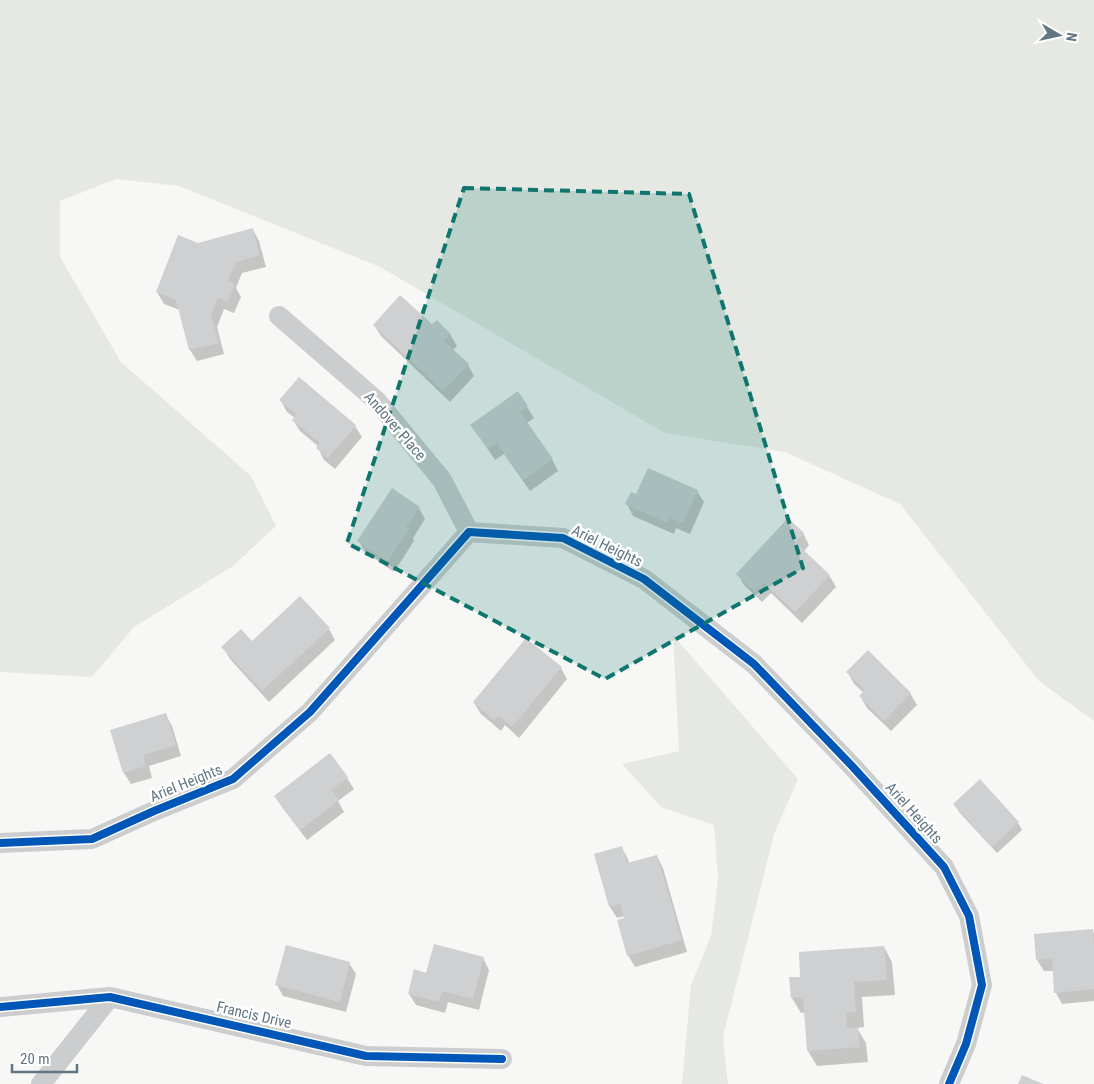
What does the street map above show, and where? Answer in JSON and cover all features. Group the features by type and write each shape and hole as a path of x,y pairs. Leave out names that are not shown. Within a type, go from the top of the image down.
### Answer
{"street":[{"name":"Andover Place","path":"279,316 377,401 442,480 469,532"},
{"name":"Ariel Heights","path":"0,843 92,839 233,779 310,712 469,532 563,538 644,579 754,664 852,766 944,867 969,916 982,985 966,1044 949,1084"},
{"name":"Francis Drive","path":"0,1007 110,997 366,1056 502,1059"},
{"path":"41,1084 110,997"}],"highlighted area":[{"path":"464,188 689,194 803,568 605,679 347,543"}],"shaded area":[{"path":"0,0 1094,0 1094,721 1039,681 900,504 785,452 665,433 380,267 179,186 116,179 60,201 60,257 121,362 251,476 276,526 233,566 134,627 92,677 0,672"},
{"path":"673,635 798,779 774,834 723,1037 728,1084 682,1084 691,985 711,936 718,878 714,825 661,807 622,764 679,751"}],"building":[{"path":"253,228 260,255 236,262 228,281 235,284 228,302 218,298 211,315 219,343 189,350 176,300 156,292 178,235 198,243"},
{"path":"400,295 432,324 437,320 451,334 444,341 469,364 443,391 373,325"},
{"path":"299,377 356,425 328,458 316,448 320,443 292,420 296,414 279,400"},
{"path":"518,391 528,406 520,412 553,459 523,480 497,443 488,449 470,425"},
{"path":"648,468 698,490 683,523 670,518 667,523 625,504 631,492 636,494"},
{"path":"392,488 420,507 406,527 409,529 388,561 357,541"},
{"path":"788,518 804,533 795,542 830,575 795,612 764,583 755,592 736,574"},
{"path":"300,596 330,628 262,691 221,647 241,629 252,641"},
{"path":"526,638 562,667 512,727 498,715 494,720 473,702"},
{"path":"868,650 911,693 884,721 859,696 865,690 846,672"},
{"path":"166,713 176,745 143,755 146,766 123,773 110,730"},
{"path":"330,753 348,777 331,790 339,800 300,830 274,796"},
{"path":"980,779 1019,822 992,847 953,804"},
{"path":"622,846 627,863 657,855 682,940 627,956 617,920 624,918 620,904 609,907 594,854"},
{"path":"1093,929 1094,989 1054,993 1052,959 1036,960 1034,934"},
{"path":"434,944 484,957 473,999 442,991 439,1002 408,994 414,969 426,973"},
{"path":"286,945 350,962 340,1002 275,985"},
{"path":"884,946 887,980 854,982 856,1012 846,1013 847,1028 858,1027 860,1047 807,1051 803,997 791,998 789,977 800,977 799,952"},
{"path":"1022,1075 1043,1084 1018,1084"}],"cycle path":[{"path":"0,843 92,839 233,779 310,712 469,532 563,538 644,579 754,664 852,766 944,867 969,916 982,985 966,1044 949,1084"},
{"path":"0,1007 110,997 366,1056 502,1059"}]}
